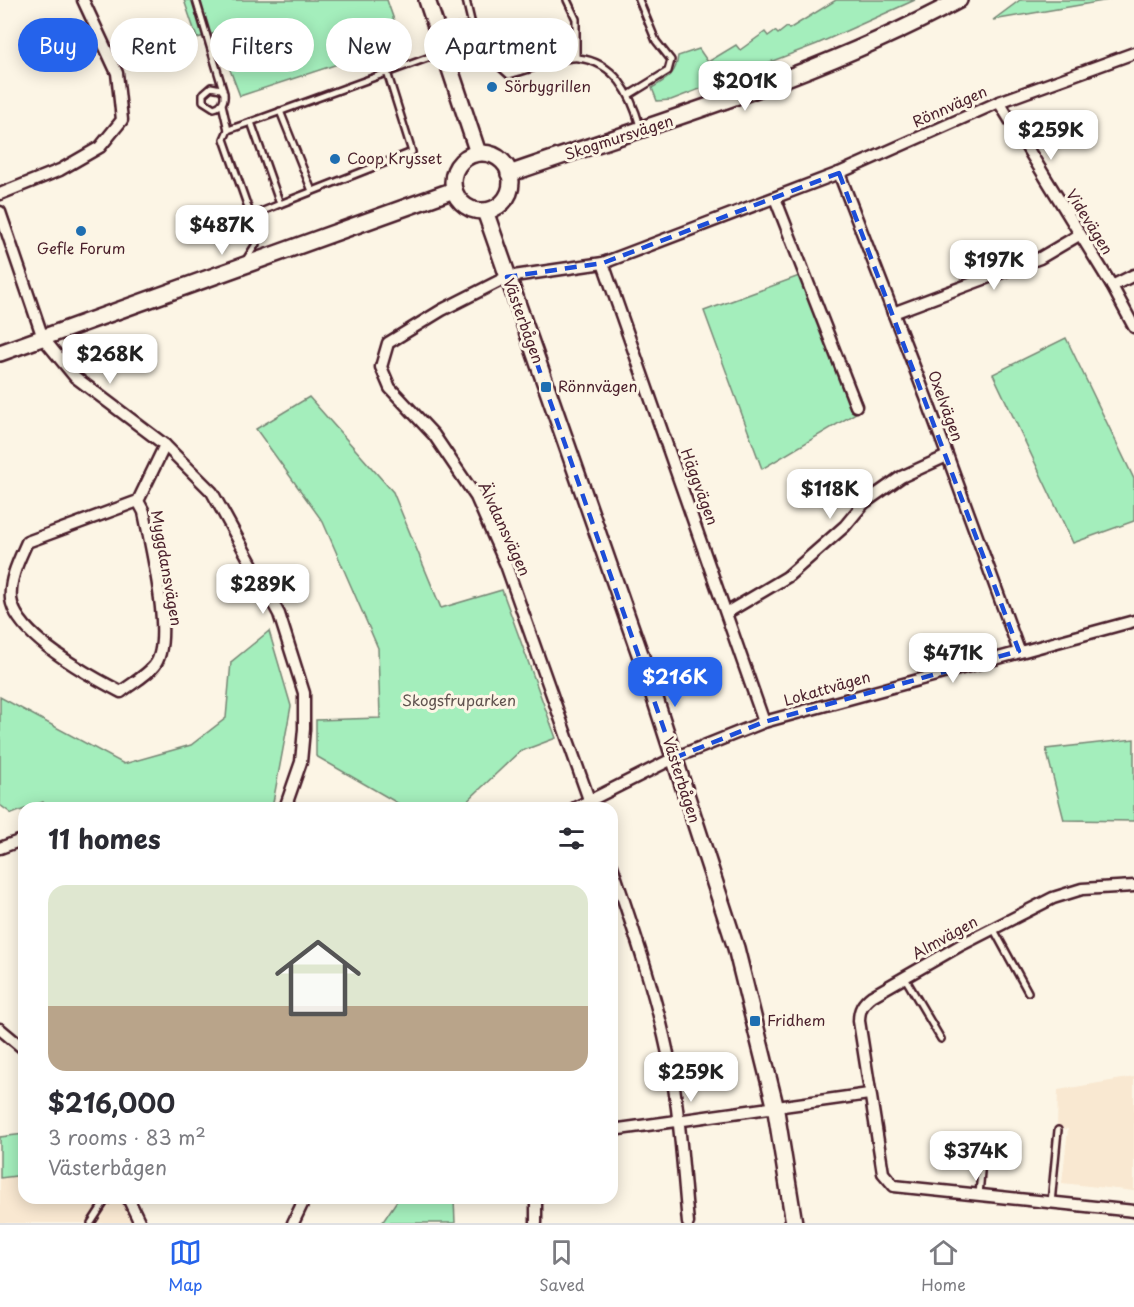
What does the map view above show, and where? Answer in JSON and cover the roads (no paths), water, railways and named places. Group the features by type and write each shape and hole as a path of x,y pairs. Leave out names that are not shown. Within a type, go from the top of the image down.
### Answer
{"street":[{"path":"0,194 60,170 100,147 122,120 117,73 82,0"},
{"path":"427,0 433,18"},
{"name":"Skogmursvägen","path":"509,174 642,131 781,81 905,29 959,0"},
{"name":"Rönnvägen","path":"507,277 603,263 728,213 775,198 838,173 999,102 1134,53"},
{"path":"451,72 477,153"},
{"name":"Videvägen","path":"999,102 1112,286 1134,327"},
{"path":"477,153 486,153 501,160 509,174 508,194 495,208 485,211 469,209 462,204 454,190 452,180 460,162 477,153"},
{"name":"Oxelvägen","path":"838,173 893,313 1019,651"},
{"path":"0,353 454,190"},
{"path":"775,198 856,406"},
{"name":"Västerbågen","path":"485,211 647,674 736,948 775,1105 794,1223"},
{"path":"0,212 43,338 75,376 165,445 212,492 279,614 304,693 301,762 287,802"},
{"path":"893,313 1040,258 1079,235"},
{"name":"Häggvägen","path":"603,263 728,612 764,722"},
{"path":"1112,286 1134,275"},
{"name":"Älvdansvägen","path":"507,277 442,310 388,343 381,367 390,388 434,435 476,497 510,575 590,802"},
{"name":"Myggdansvägen","path":"138,501 144,512 162,615 163,646 155,666 121,692 90,676 28,632 11,601 13,572 27,542 138,501 165,445"},
{"path":"728,612 787,577 845,526 864,503 901,477 947,456"},
{"name":"Lokattvägen","path":"595,802 674,758 764,722 1134,621"},
{"path":"0,848 18,843"},
{"path":"618,884 640,951 670,1063 679,1119 688,1223"},
{"name":"Almvägen","path":"1134,886 1073,892 1053,898 993,928 872,996 864,1002 859,1012 882,1173 894,1186 1134,1211"},
{"path":"0,1029 18,1044"},
{"path":"618,1129 775,1105 869,1094"},
{"path":"131,1204 140,1223"},
{"path":"293,1223 301,1204"},
{"path":"536,1204 536,1223"}],"lane":[{"path":"196,0 224,93 222,104 228,130 224,139 251,216 256,244 242,267"},
{"path":"466,0 470,18"},
{"path":"567,0 576,18"},
{"path":"629,95 668,71 671,60 656,41 639,0"},
{"path":"578,58 602,64 619,79 629,95 642,131"},
{"path":"228,130 387,72 412,152 251,216"},
{"path":"506,72 509,75 520,72"},
{"path":"222,104 209,108 203,102 203,94 211,87 221,89 224,93"},
{"path":"280,111 312,191"},
{"path":"251,122 280,204"},
{"path":"993,928 1028,992"},
{"path":"905,978 941,1039"},
{"path":"1051,1203 1058,1130"},
{"path":"978,1196 982,1160"},
{"path":"91,1223 103,1204"}],"place":[{"name":"Sörbygrillen","path":"492,87"},
{"name":"Coop Krysset","path":"335,159"},
{"name":"Gefle Forum","path":"81,231"},
{"name":"Rönnvägen","path":"546,387"},
{"name":"Fridhem","path":"755,1021"}],"park label":[{"name":"Skogsfruparken","path":"459,701"}]}
